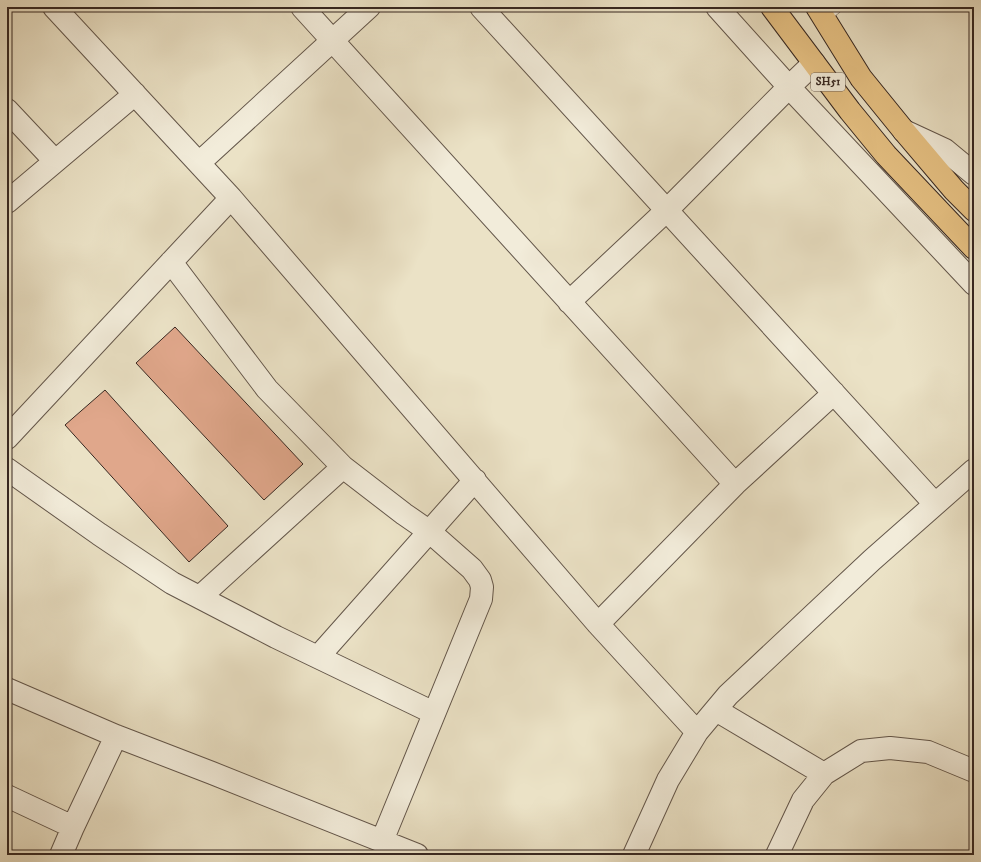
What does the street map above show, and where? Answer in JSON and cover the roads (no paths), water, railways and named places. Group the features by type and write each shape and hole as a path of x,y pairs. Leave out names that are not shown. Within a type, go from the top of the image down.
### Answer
{"main road":[{"name":"SH51","path":"772,7 850,111 886,155 974,248"},
{"name":"SH51","path":"826,11 861,78 954,190 974,210"}],"street":[{"path":"54,7 231,198 598,624 697,732"},
{"path":"302,7 735,484"},
{"path":"199,163 369,7"},
{"path":"481,7 936,504"},
{"path":"717,7 789,87 974,284"},
{"path":"569,302 667,210 814,62"},
{"path":"7,202 135,94"},
{"path":"7,110 55,161"},
{"path":"904,131 945,150 974,174"},
{"path":"7,438 231,198"},
{"path":"171,262 267,389 342,467 430,532 472,569 480,580 482,587 481,599 382,841"},
{"path":"598,624 735,484 834,393"},
{"path":"200,598 342,467"},
{"path":"7,469 99,534 165,578 200,598 276,637 434,713"},
{"path":"634,855 668,780 697,732 728,696 872,560 974,470"},
{"path":"318,657 475,480"},
{"path":"7,689 116,736 416,855"},
{"path":"716,710 824,774"},
{"path":"61,855 116,736"},
{"path":"776,855 803,800 824,774 862,751 890,748 928,752 974,771"},
{"path":"7,796 73,827"}]}
